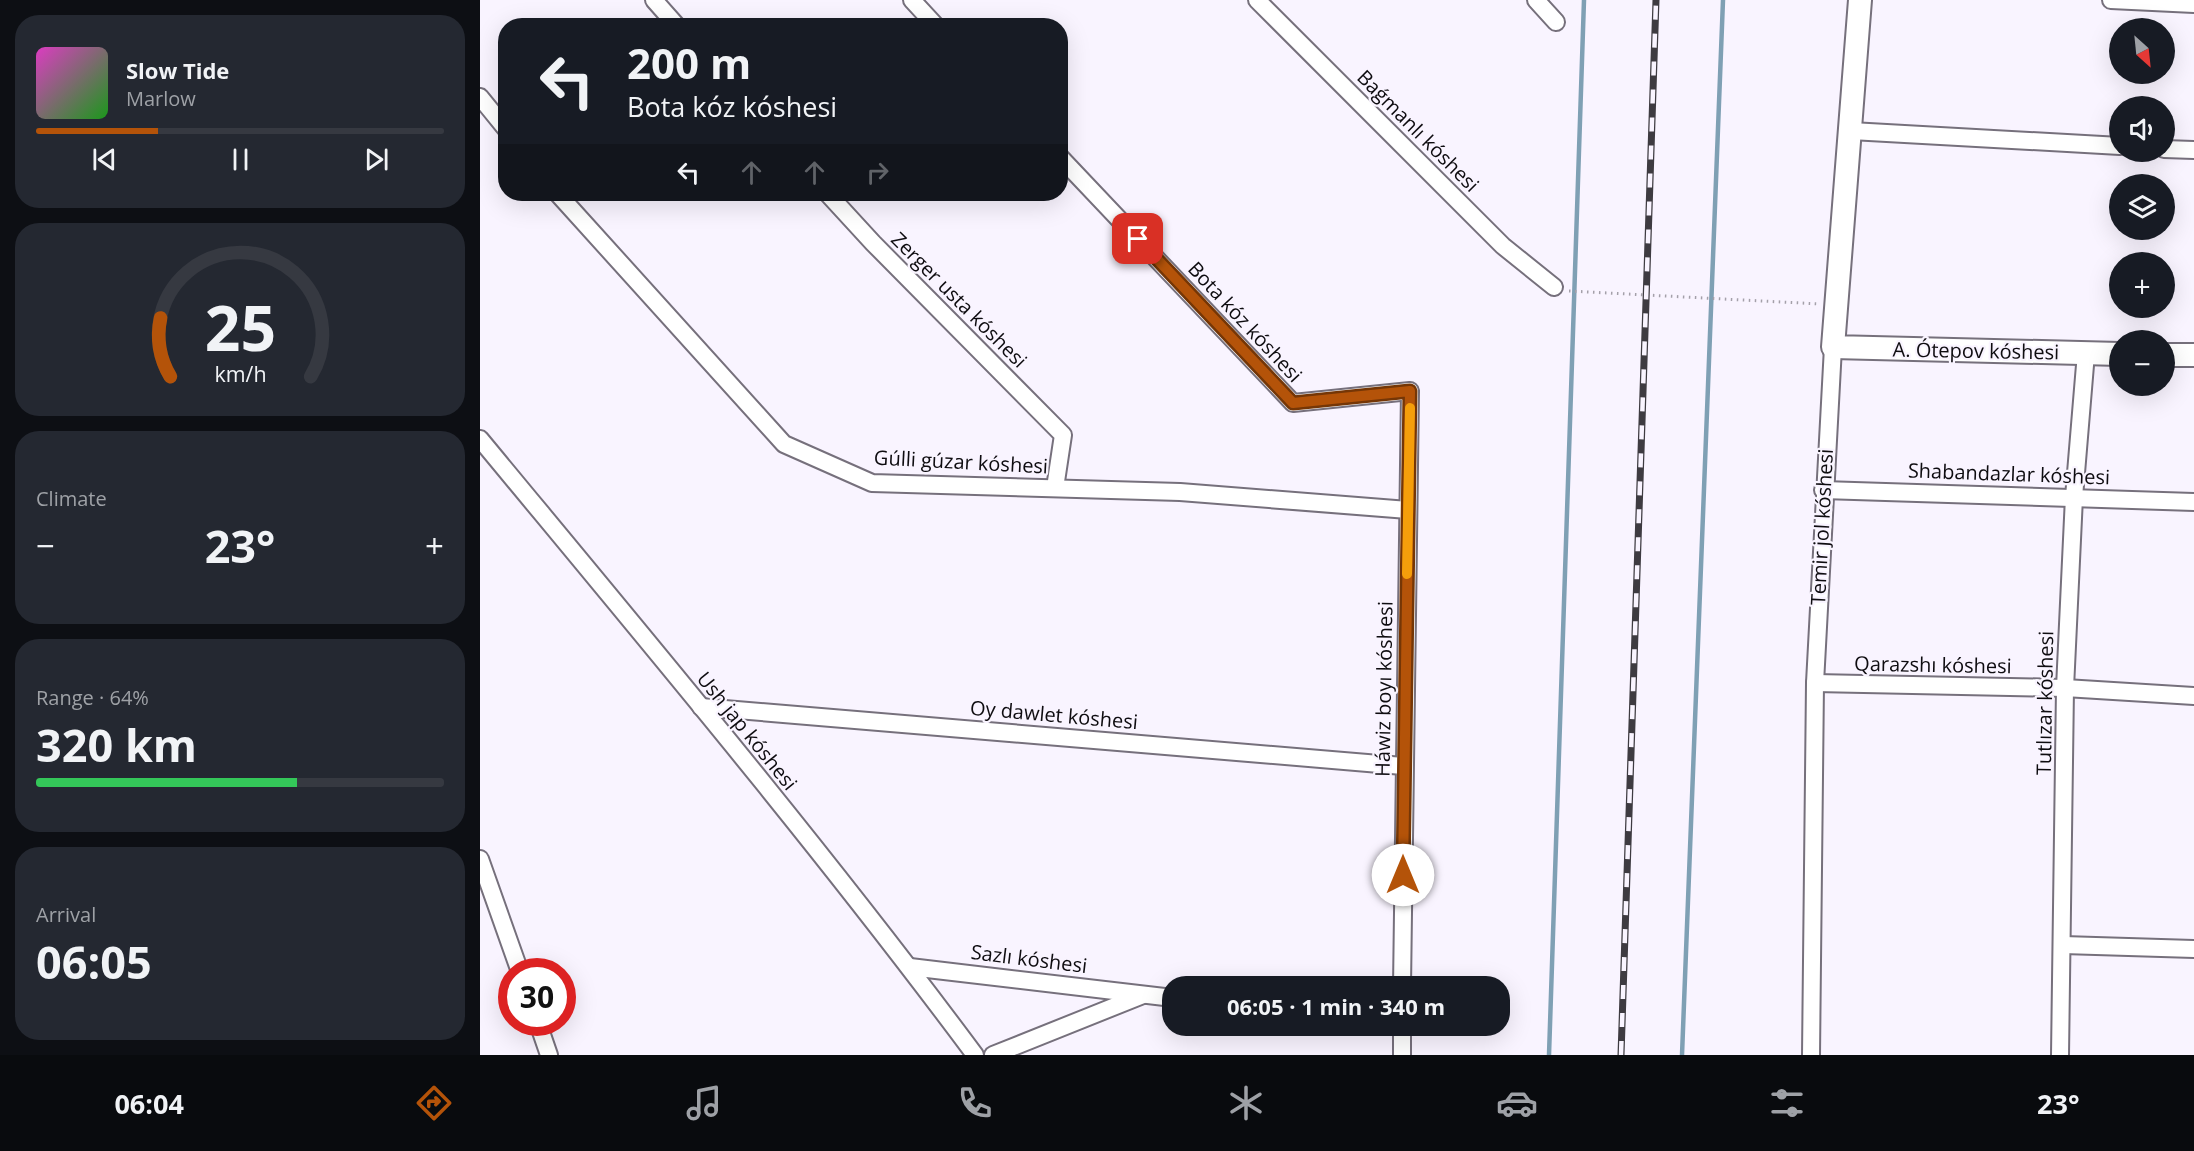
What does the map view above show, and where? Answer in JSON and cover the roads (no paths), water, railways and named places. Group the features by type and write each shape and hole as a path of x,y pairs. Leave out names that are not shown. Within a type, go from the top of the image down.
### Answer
{"street":[{"path":"654,0 670,18"},
{"path":"912,0 929,18"},
{"name":"Baǵmanlı kóshesi","path":"1257,0 1503,246 1554,287"},
{"path":"1536,0 1556,22"},
{"name":"Temir jol kóshesi","path":"1811,1055 1815,683 1823,490 1860,0"},
{"path":"2110,0 2194,4"},
{"path":"480,97 498,119"},
{"path":"1851,131 2109,145"},
{"path":"2175,149 2194,150"},
{"name":"Bota kóz kóshesi","path":"1068,165 1293,403 1410,391"},
{"name":"Gúlli gúzar kóshesi","path":"564,201 784,444 872,483 1180,492 1408,510"},
{"name":"Zerger usta kóshesi","path":"834,201 1063,435 1055,488"},
{"name":"A. Ótepov kóshesi","path":"1833,347 2109,354"},
{"name":"Tutlızar kóshesi","path":"2060,1055 2065,688 2074,497 2086,353"},
{"path":"2175,355 2194,355"},
{"name":"Háwiz boyı kóshesi","path":"1400,976 1410,391"},
{"name":"Ush jap kóshesi","path":"480,439 701,707 910,967 975,1055"},
{"name":"Shabandazlar kóshesi","path":"1823,490 2194,502"},
{"name":"Qarazshı kóshesi","path":"1815,683 2065,688 2194,696"},
{"name":"Oy dawlet kóshesi","path":"701,707 1403,766"},
{"path":"480,859 515,958"},
{"path":"2063,945 2194,949"},
{"name":"Sazlı kóshesi","path":"910,967 1162,996"},
{"name":"Sazlı kóshesi","path":"993,1055 1144,994"},
{"path":"542,1036 549,1055"},
{"path":"1402,1036 1402,1055"}],"waterway":[{"path":"1549,1055 1584,0"},
{"path":"1682,1055 1723,0"}],"railway":[{"path":"1621,1055 1656,0"}]}
